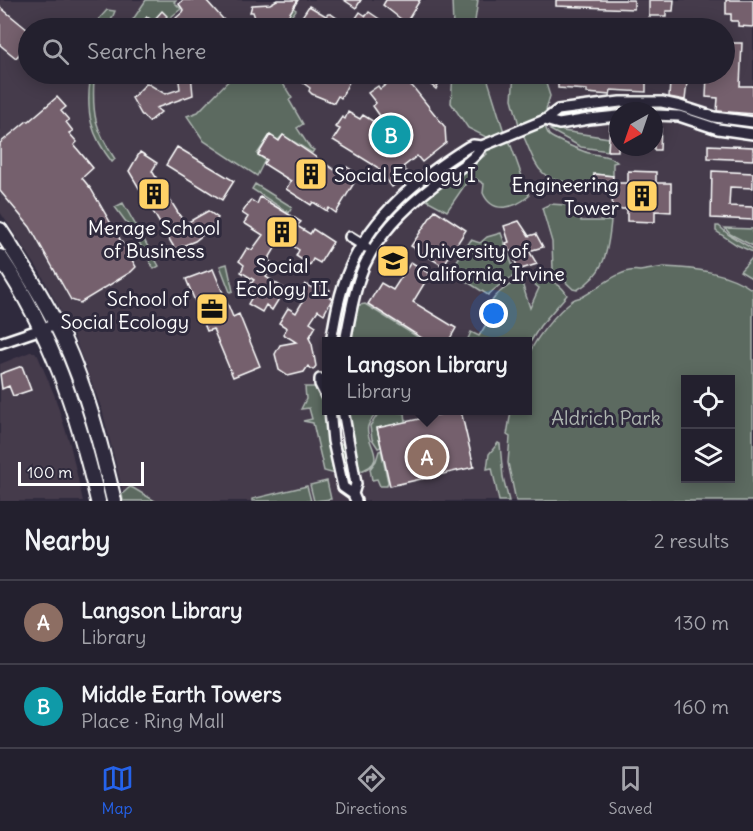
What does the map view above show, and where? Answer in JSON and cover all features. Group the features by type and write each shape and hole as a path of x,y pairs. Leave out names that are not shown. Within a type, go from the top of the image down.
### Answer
{"main road":[{"path":"0,230 33,281 75,366 114,501"},
{"path":"0,257 41,328 71,398 98,501"}],"street":[{"path":"332,337 341,293 349,270 362,244 380,218 419,181 468,147 482,146 544,121 558,110 620,102 650,102 681,106 714,117 753,122"},
{"path":"663,115 679,116 718,129 753,134"},
{"path":"544,121 560,124 609,117"},
{"path":"346,337 354,296 364,266 373,251 402,214 446,175 477,155 482,146"},
{"path":"350,237 373,251"},
{"path":"0,343 56,324"},
{"path":"330,415 333,441 343,487 354,497"},
{"path":"344,415 356,484 354,497"}],"shaded area":[{"name":"University of California, Irvine","path":"0,0 753,0 753,501 125,501 102,410 74,337 40,272 0,212"},
{"path":"35,352 38,356 54,394 70,444 83,501 0,501 0,364"}],"green space":[{"path":"146,0 176,0 174,2 181,9 170,18 134,18"},
{"path":"452,0 478,0 475,18 453,18"},
{"path":"293,8 296,10 290,18 287,18"},
{"path":"107,10 115,11 112,18 100,18"},
{"path":"90,84 94,84 96,121 115,159 112,162 99,143 92,124"},
{"path":"225,84 283,84 292,98 289,100 303,124 297,128 310,148 314,150 312,153 283,135 278,140 270,135 257,154 265,160 257,176 204,141 187,116 198,112"},
{"path":"452,84 489,84 504,132 488,138 468,128 451,103"},
{"path":"513,84 546,84 550,96 547,115 519,125 512,99"},
{"path":"609,107 609,114 562,121 560,114"},
{"path":"545,126 549,135 555,139 617,162 613,163 613,176 594,174 593,186 585,185 585,188 576,188 575,183 562,182 546,175 540,170 523,135"},
{"path":"560,127 563,131 609,138 608,151 581,147 550,130"},
{"path":"509,140 529,196 524,200 505,207 493,205 483,193 484,184 471,176 447,211 423,198 487,154 485,150"},
{"path":"471,149 474,155 389,225 382,220 426,178"},
{"path":"255,184 292,207 289,213 252,189"},
{"path":"123,203 159,266 154,269 132,230 115,207"},
{"path":"550,204 581,206 581,221 611,221 603,261 594,277 577,290 553,270 552,242 542,208"},
{"path":"716,226 729,235 753,249 753,252 737,245 716,231"},
{"path":"725,228 753,229 753,246 730,234"},
{"path":"501,233 516,275 488,295 450,271 471,240 480,243 487,237"},
{"path":"753,257 753,279 740,271"},
{"path":"227,264 233,291 230,292 220,266"},
{"name":"Aldrich Park","path":"664,267 687,268 722,275 753,290 753,501 516,501 508,463 510,437 507,435 510,415 532,415 532,348 553,319 573,300 625,272"},
{"path":"528,279 545,279 554,282 567,295 540,326 532,339 532,337 469,337 471,332 479,336 496,308 490,304 499,292 511,284 521,280 530,308 539,288"},
{"path":"344,295 351,297 343,335 335,333"},
{"path":"365,304 418,337 348,337 354,306"},
{"path":"305,387 315,387 322,396 322,415 325,415 335,474 324,471 313,423 303,421 312,419 309,408 301,409 306,399"},
{"path":"347,415 375,415 368,426 369,439 375,458 368,468 357,472"},
{"path":"377,415 405,415 406,422 377,428 381,447 378,448 372,439 370,426"},
{"path":"345,443 351,472 343,473 337,445"},
{"path":"498,443 509,501 499,501 492,468 487,469 489,454"},
{"path":"381,450 387,486 380,486 377,479 372,480 370,469"},
{"path":"327,481 331,499 314,501 310,485"},
{"path":"307,486 311,501 252,501 252,499"},
{"path":"130,487 155,501 123,501 122,494"}],"building":[{"path":"183,0 206,0 222,18 176,18 184,11 179,4"},
{"path":"277,0 298,0 287,18 255,18 253,12 250,12 252,5 270,4"},
{"path":"344,0 361,0 356,8"},
{"path":"386,0 420,0 409,18 400,18 383,5"},
{"path":"556,0 634,0 634,9 556,6"},
{"path":"649,0 674,0 673,11 666,11 666,16 649,16"},
{"path":"726,0 753,0 753,27 738,26 738,21 731,18 731,14 726,14"},
{"path":"309,6 326,16 331,14 337,18 301,18"},
{"path":"0,7 18,22 18,56 16,58 0,45"},
{"path":"162,11 167,16 165,18 156,18"},
{"path":"360,12 366,16 369,12 378,18 356,18"},
{"path":"735,43 742,43 740,86 753,86 753,114 717,111 718,98 706,97 707,84 735,84"},
{"path":"146,84 165,94 180,89 179,84 192,84 193,95 156,108 161,112 149,122 141,114 132,98"},
{"path":"305,84 348,84 341,98 338,96 334,103 312,94 309,91 310,88"},
{"path":"387,84 409,84 445,127 446,143 422,162 417,156 403,167 408,174 392,187 377,167 333,140 340,129 335,127 342,117 345,119 348,112 360,119 363,115 392,133 373,106 376,103 368,93 378,86 380,89"},
{"path":"558,84 646,84 646,92 611,90 610,95 587,93 587,90 558,88"},
{"path":"670,84 687,84 685,100 669,97"},
{"path":"57,97 66,107 61,111 69,120 66,122 73,131 69,133 77,142 74,145 93,168 82,178 91,189 136,267 80,303 71,300 30,227 0,191 0,143"},
{"name":"Social Ecology I","path":"270,135 279,141 283,135 342,175 347,167 356,173 351,181 354,183 336,213 329,208 327,211 313,202 311,205 286,189 291,181 264,164 267,160 258,155"},
{"path":"708,145 753,147 753,160 708,158"},
{"path":"177,147 234,181 222,200 166,165"},
{"name":"Merage School of Business","path":"140,152 157,163 152,171 185,224 208,211 218,218 209,230 195,241 175,249 129,171"},
{"name":"Engineering Tower","path":"628,171 656,172 656,183 671,183 671,212 655,211 655,222 627,221 627,209 612,209 613,183 628,183"},
{"path":"712,171 753,173 753,188 730,187 729,206 753,207 753,220 711,218"},
{"path":"594,174 613,176 612,186 593,186"},
{"path":"260,197 301,222 297,226 310,234 313,229 333,242 320,263 313,259 310,265 296,256 299,250 281,238 268,260 274,264 266,277 285,289 272,310 266,305 262,312 248,304 252,297 244,292 254,280 241,272 244,265 239,261 247,248 252,250 263,235 244,223 248,217 242,213 251,200 257,204"},
{"path":"435,210 466,230 443,266 411,246"},
{"path":"519,221 529,236 536,234 543,247 529,251 537,264 518,270 512,251 509,251 506,243 509,242 504,226"},
{"path":"411,262 430,274 413,302 456,328 451,337 420,337 368,304 381,283 393,290"},
{"path":"213,269 233,317 239,314 260,366 233,377 213,329 207,331 186,279"},
{"path":"316,282 330,290 327,295 332,299 324,314 318,310 310,322 316,326 309,338 316,366 313,370 308,366 304,372 288,376 279,370 275,354 280,345 296,342 283,334 287,328 279,323 288,308 296,313 303,301 297,298 305,284 312,288"},
{"path":"22,366 31,390 13,396 9,386 2,389 0,374"},
{"path":"437,415 462,415 474,467 390,486 377,428"}],"place":[{"name":"Middle Earth Towers","path":"391,135"},
{"name":"Social Ecology I","path":"311,174"},
{"name":"Merage School of Business","path":"154,194"},
{"name":"Engineering Tower","path":"642,196"},
{"name":"Social Ecology II","path":"282,232"},
{"name":"University of California, Irvine","path":"393,261"},
{"name":"School of Social Ecology","path":"212,309"},
{"name":"Langson Library","path":"427,457"}]}
